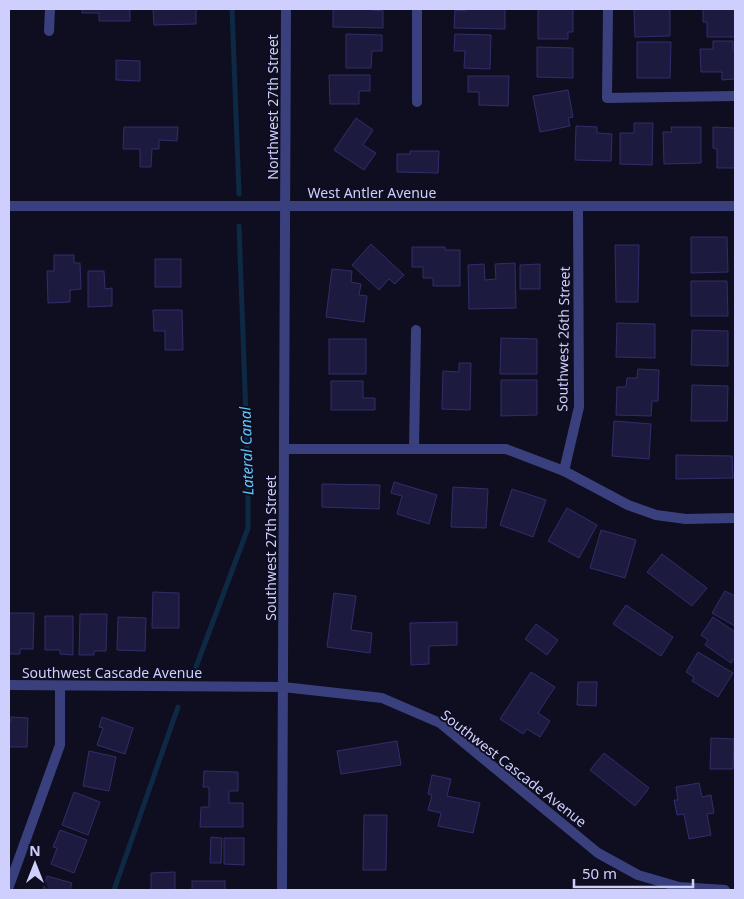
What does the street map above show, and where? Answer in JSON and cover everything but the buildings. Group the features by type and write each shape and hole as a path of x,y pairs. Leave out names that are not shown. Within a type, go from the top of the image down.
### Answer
{"street":[{"path":"49,31 50,9"},
{"name":"Northwest 27th Street","path":"285,206 286,9"},
{"path":"417,9 417,102"},
{"path":"608,9 607,98 735,96"},
{"name":"West Antler Avenue","path":"9,206 735,206"},
{"name":"Southwest 27th Street","path":"282,890 285,206"},
{"name":"Southwest 26th Street","path":"564,471 579,407 578,206"},
{"path":"414,449 416,330"},
{"path":"284,449 506,449 564,471 628,505 656,515 686,519 735,518"},
{"name":"Southwest Cascade Avenue","path":"9,685 283,687 382,698 440,723 598,853 638,874 680,887 725,890"},
{"path":"9,884 60,745 60,686"}],"waterway":[{"name":"Lateral Canal","path":"232,9 239,194"},
{"name":"Lateral Canal","path":"196,667 248,528 248,472 239,226"},
{"name":"Lateral Canal","path":"114,890 178,707"}]}
